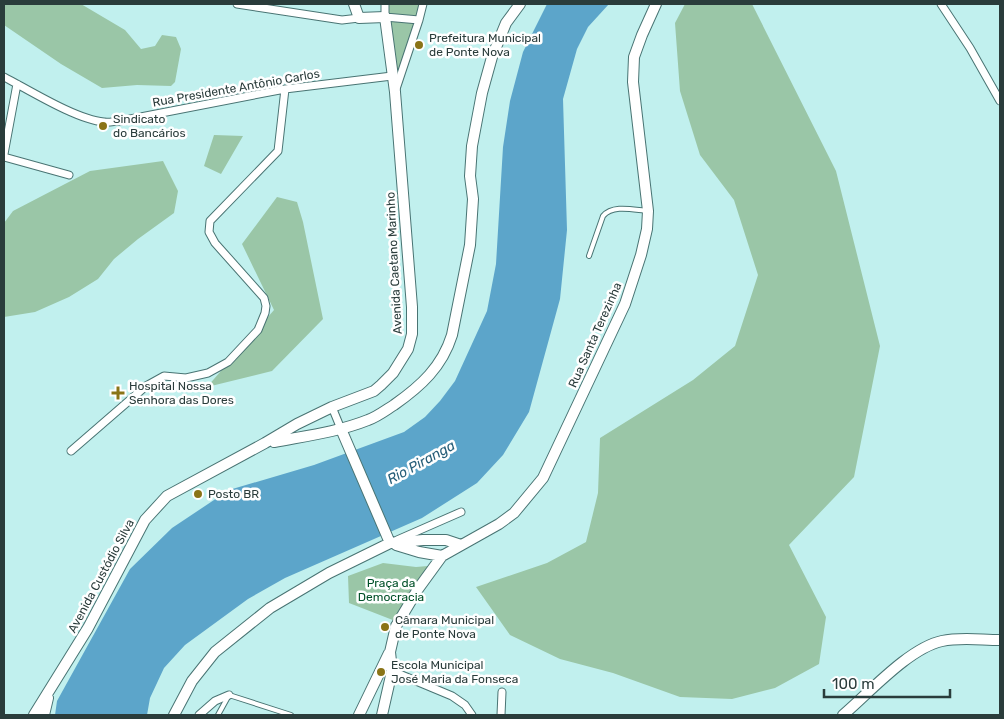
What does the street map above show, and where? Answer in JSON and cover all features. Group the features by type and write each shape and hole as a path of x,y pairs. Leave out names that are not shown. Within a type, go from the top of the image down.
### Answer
{"street":[{"path":"237,4 342,20 385,17 420,20"},
{"path":"354,4 359,18"},
{"path":"385,4 395,92"},
{"name":"Avenida Caetano Marinho","path":"265,443 297,424 374,391 399,365 411,341 412,307 395,92 420,20 423,4"},
{"path":"265,443 341,429 370,420 416,390 435,369 448,348 470,245 473,199 470,176 472,146 482,93 492,57 506,23 520,4"},
{"name":"Rua Santa Terezinha","path":"442,556 499,524 514,513 543,478 560,438 625,304 641,255 647,229 648,211 633,82 634,58 656,4"},
{"path":"941,4 970,48 1000,100"},
{"name":"Rua Presidente Antônio Carlos","path":"4,77 61,107 104,122 120,121 285,89 392,76"},
{"path":"18,84 4,156 69,175"},
{"path":"71,451 146,386 164,376 186,378 218,368 228,362 258,330 265,313 264,298 215,244 209,232 210,221 278,151 285,89"},
{"path":"332,408 389,541 418,552 442,556 418,589 396,626 390,652 359,715"},
{"name":"Avenida Custódio Silva","path":"34,715 88,628 145,520 150,514 167,496 265,443"},
{"path":"174,715 192,681 215,652 263,613 329,573 389,541 461,512"},
{"path":"389,541 446,540 461,545"},
{"path":"843,715 906,659 929,645 954,640 1000,640"},
{"path":"382,715 392,671 390,652"},
{"path":"392,671 452,696 465,705 472,715"},
{"path":"44,715 49,690"},
{"path":"501,715 502,692"},
{"path":"200,715 215,701 229,695"}],"lane":[{"path":"589,256 603,216 607,211 613,209 648,211"},
{"path":"218,715 229,695 291,715"}],"green space":[{"path":"4,4 81,4 125,30 141,49 155,46 162,35 176,37 181,49 175,82 171,86 137,85 102,88 61,64 4,25"},
{"path":"387,4 423,4 395,92"},
{"path":"685,4 752,4 836,171 880,346 854,477 789,545 826,617 819,664 775,688 732,699 680,697 613,673 560,659 510,635 476,587 547,563 586,542 598,493 600,438 693,380 735,346 758,275 734,200 700,155 680,91 675,23"},
{"path":"214,135 243,136 221,174 204,166"},
{"path":"163,161 178,191 174,213 114,259 98,279 69,297 35,312 4,317 4,223 13,211 90,171"},
{"path":"277,197 297,202 303,222 323,319 272,371 207,387 274,310 242,244"},
{"name":"Praça da Democracia","path":"383,563 416,567 440,565 403,624 349,603 348,576"}],"water":[{"name":"Rio Piranga","path":"547,4 609,4 588,27 577,49 563,99 567,230 560,299 529,412 503,455 477,483 422,518 285,578 248,599 185,645 164,668 150,698 147,715 55,715 57,701 130,569 172,528 229,490 314,465 404,432 425,417 455,381 487,311 496,264 503,147 510,101 523,52"}],"place":[{"name":"Prefeitura Municipal de Ponte Nova","path":"419,45"},
{"name":"Sindicato do Bancários","path":"103,126"},
{"name":"Hospital Nossa Senhora das Dores","path":"118,393"},
{"name":"Posto BR","path":"198,494"},
{"name":"Câmara Municipal de Ponte Nova","path":"385,627"},
{"name":"Escola Municipal José Maria da Fonseca","path":"381,672"}]}
